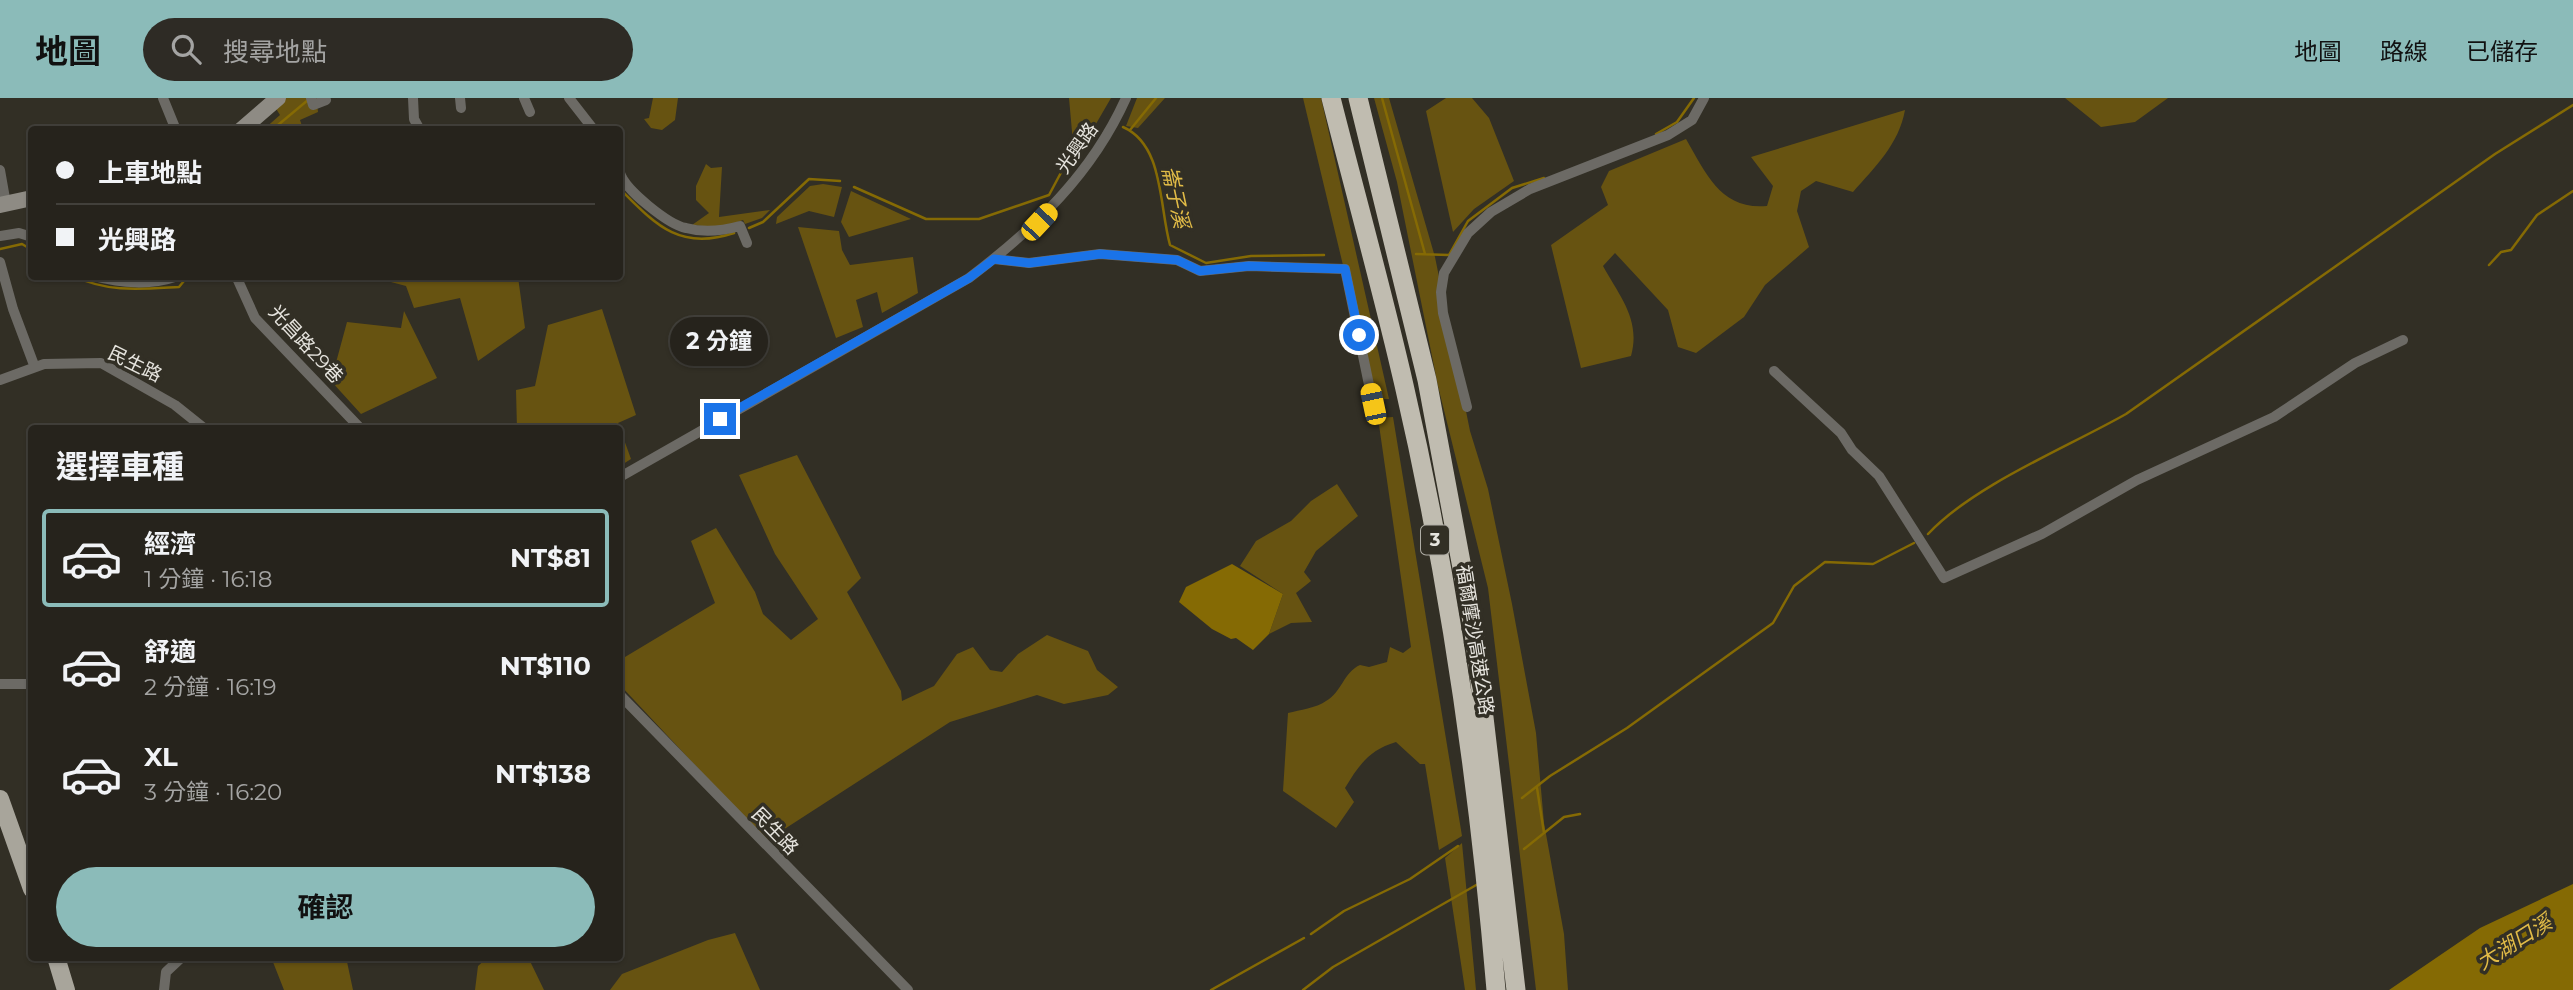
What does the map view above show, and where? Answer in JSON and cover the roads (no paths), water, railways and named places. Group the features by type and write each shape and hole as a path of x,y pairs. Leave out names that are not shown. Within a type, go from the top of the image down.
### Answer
{"highway":[{"name":"福爾摩沙高速公路","path":"1331,98 1405,386 1453,636 1488,895 1496,990"},
{"name":"福爾摩沙高速公路","path":"1358,98 1427,380 1474,632 1516,990"}],"main road":[{"path":"0,799 28,877"},
{"path":"57,961 66,990"}],"street":[{"path":"163,98 174,126"},
{"path":"246,126 278,98"},
{"path":"412,98 414,119 418,126"},
{"path":"524,98 530,112"},
{"path":"569,98 591,126"},
{"name":"光興路","path":"623,475 969,278 1039,222 1072,186 1111,132 1126,98"},
{"path":"1467,407 1443,313 1441,292 1444,273 1468,233 1491,212 1530,189 1668,135 1692,120 1704,98"},
{"path":"312,102 326,100"},
{"path":"0,170 3,204 28,199"},
{"path":"623,177 643,202 682,228 719,232 740,226 747,243"},
{"path":"0,236 19,233 28,236"},
{"path":"994,259 1029,263 1100,254 1177,260 1200,271 1249,266 1345,269 1373,404"},
{"path":"0,262 13,309 34,365"},
{"path":"116,280 138,284 158,280"},
{"name":"光昌路29巷","path":"238,280 256,318 356,425"},
{"path":"1774,371 1842,433 1852,450 1878,475 1944,578 2042,534 2137,480 2274,417 2356,363 2403,340"},
{"name":"民生路","path":"2,377 34,365 101,363 175,405 200,425"},
{"path":"0,684 28,684"},
{"name":"民生路","path":"623,698 908,990"},
{"path":"164,990 166,972 178,961"}],"water":[{"path":"1232,564 1283,594 1269,634 1253,650 1236,638 1231,639 1212,629 1179,602 1186,587"},
{"name":"大湖口溪","path":"2573,884 2573,990 2389,990 2480,928"}],"waterway":[{"name":"崙子溪","path":"1130,130 1156,98"},
{"name":"崙子溪","path":"1382,98 1425,254"},
{"path":"1656,134 1677,122 1694,98"},
{"path":"277,126 308,100"},
{"path":"1928,534 1947,516 1995,483 2126,414 2495,154 2573,105"},
{"name":"崙子溪","path":"1123,127 1136,136 1153,162 1170,245 1206,263 1251,256 1324,255"},
{"path":"854,187 926,219 979,219 1049,195 1072,152 1090,134"},
{"path":"1416,254 1449,255 1468,221 1512,188 1544,178"},
{"path":"749,228 763,222 809,179 840,181"},
{"path":"2489,265 2501,252 2511,250 2537,215 2573,191"},
{"path":"623,192 657,223 683,236 698,239 734,233"},
{"path":"0,249 22,244 28,248"},
{"path":"84,280 100,285 138,289 179,287 185,280"},
{"path":"1522,798 1550,776 1627,728 1773,623 1794,586 1825,562 1873,564 1914,543"},
{"path":"1537,788 1544,833"},
{"path":"1524,849 1564,817 1580,814"},
{"path":"1311,934 1344,911 1410,879 1458,846"},
{"path":"1303,990 1333,967 1478,884"},
{"path":"1211,990 1304,938"}]}
